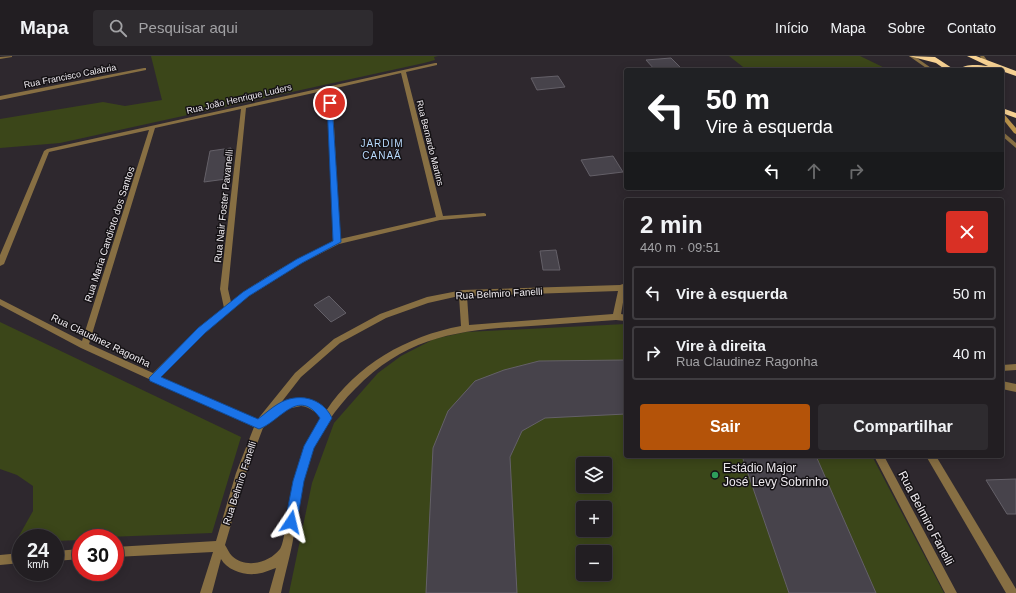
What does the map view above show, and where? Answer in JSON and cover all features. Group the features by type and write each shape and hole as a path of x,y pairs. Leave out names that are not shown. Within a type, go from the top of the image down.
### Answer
{"highway":[{"path":"911,56 940,62"},
{"path":"930,56 949,68"},
{"path":"970,56 1000,68"},
{"path":"965,68 987,68"},
{"path":"1004,111 1016,116"}],"main road":[{"path":"1004,117 1016,132"}],"street":[{"path":"0,58 10,56"},
{"path":"911,56 929,68"},
{"path":"982,56 987,63"},
{"name":"Rua João Henrique Luders","path":"0,264 47,151 435,64"},
{"name":"Rua Francisco Calabria","path":"0,98 144,69"},
{"name":"Rua Bernardo Martins","path":"403,71 440,218"},
{"path":"329,88 337,242"},
{"name":"Rua Nair Foster Pavanelli","path":"228,308 224,289 244,106"},
{"name":"Rua Maria Candioto dos Santos","path":"84,346 153,127"},
{"path":"1004,135 1016,146"},
{"path":"154,378 202,330 246,294 300,261 337,242 440,218 484,215"},
{"name":"Rua Belmiro Fanelli","path":"206,593 241,473 259,425 298,375 337,341 383,316 427,300 463,293 624,288"},
{"path":"616,317 624,291"},
{"path":"463,293 465,328"},
{"name":"Rua Claudinez Ragonha","path":"0,302 84,346 259,425"},
{"path":"275,593 286,550 298,481 310,446 326,418 347,389 370,369 400,350 426,338 465,328 616,317 624,318"},
{"path":"1004,368 1016,367"},
{"path":"1004,385 1016,388"},
{"path":"259,425 282,406 296,402 308,402 318,407 326,418"},
{"name":"Rua Belmiro Fanelli","path":"879,458 951,593"},
{"path":"931,458 1012,593"},
{"path":"124,551 220,546 227,559 239,567 255,569 272,564 286,550"},
{"path":"0,560 12,559"}],"green space":[{"path":"151,56 438,56 434,57 435,60 424,63 60,143 0,148 0,119 103,102 125,106 162,100"},
{"path":"729,56 860,56 885,68 744,68"},
{"path":"0,322 241,437 212,533 124,536 124,529 72,529 72,540 64,541 64,529 23,529 33,511 33,486 17,475 0,469"},
{"name":"Estádio Major José Levy Sobrinho","path":"624,324 624,458 873,458 944,593 289,593 312,483 334,423 378,373 401,356 434,339 466,332"}],"building":[{"path":"671,58 681,68 653,68 646,60"},
{"path":"558,76 565,87 537,90 531,78"},
{"path":"231,148 226,179 204,182 210,151"},
{"path":"613,156 623,172 590,176 581,160"},
{"path":"556,250 560,270 543,270 540,251"},
{"path":"329,296 346,313 331,322 314,305"},
{"path":"624,360 624,414 545,418 522,431 510,457 517,593 426,593 433,448 448,411 475,381 504,370 539,361"},
{"path":"743,458 817,458 876,593 789,593"},
{"path":"1016,479 1016,514 1007,514 986,480"}],"place":[{"name":"Estádio Major José Levy Sobrinho","path":"715,475"}],"district":[{"name":"JARDIM CANAÃ","path":"382,148"}],"route":[{"path":"291,522 298,481 310,446 326,418 318,407 308,402 296,402 282,406 259,425 154,378 202,330 246,294 300,261 337,242 330,103"}]}
